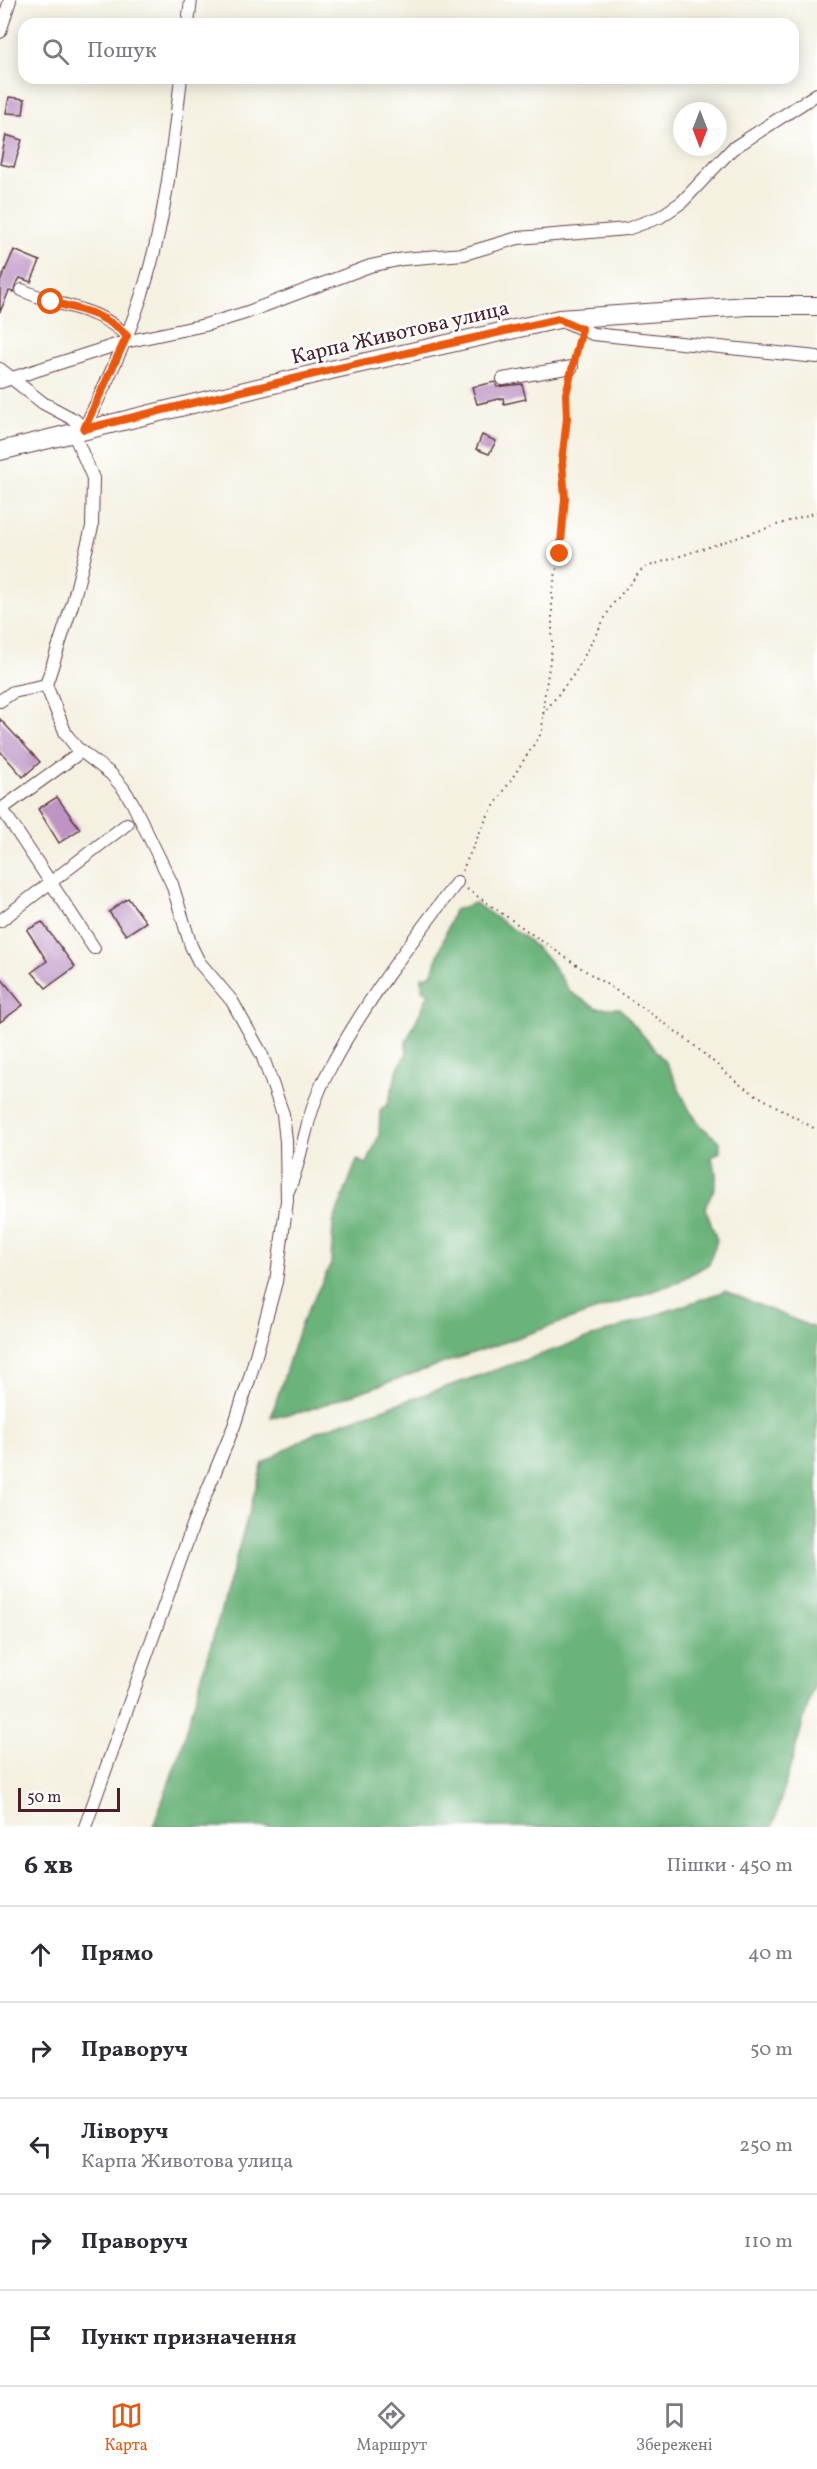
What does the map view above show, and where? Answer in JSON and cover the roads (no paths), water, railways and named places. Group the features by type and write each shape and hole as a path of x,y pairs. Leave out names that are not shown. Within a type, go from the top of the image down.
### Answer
{"main road":[{"name":"Карпа Животова улица","path":"0,451 335,369 559,319 748,306 817,306"}],"street":[{"path":"0,32 10,0"},
{"path":"189,18 191,0"},
{"path":"79,431 126,339 147,280 166,195 181,84"},
{"path":"6,380 63,363 126,339 204,325 245,313 370,266 403,259 464,254 518,238 627,229 660,217 681,202 732,149 817,94"},
{"path":"22,290 37,297 93,312 118,327 126,339"},
{"path":"559,319 593,334 817,357"},
{"path":"503,379 572,367"},
{"path":"0,369 6,380 75,420 93,478 92,527 73,602 46,685 66,734 82,751 111,774 132,802 172,884 191,946 199,962 232,1001 262,1055 283,1114 286,1140 287,1195 281,1255 276,1282 243,1397 234,1426 193,1525 85,1827"},
{"path":"0,701 13,692 46,685"},
{"path":"82,751 1,809 94,948"},
{"path":"0,921 127,824"},
{"path":"287,1195 296,1174 304,1137 328,1072 360,1017 401,955 457,882"}]}
